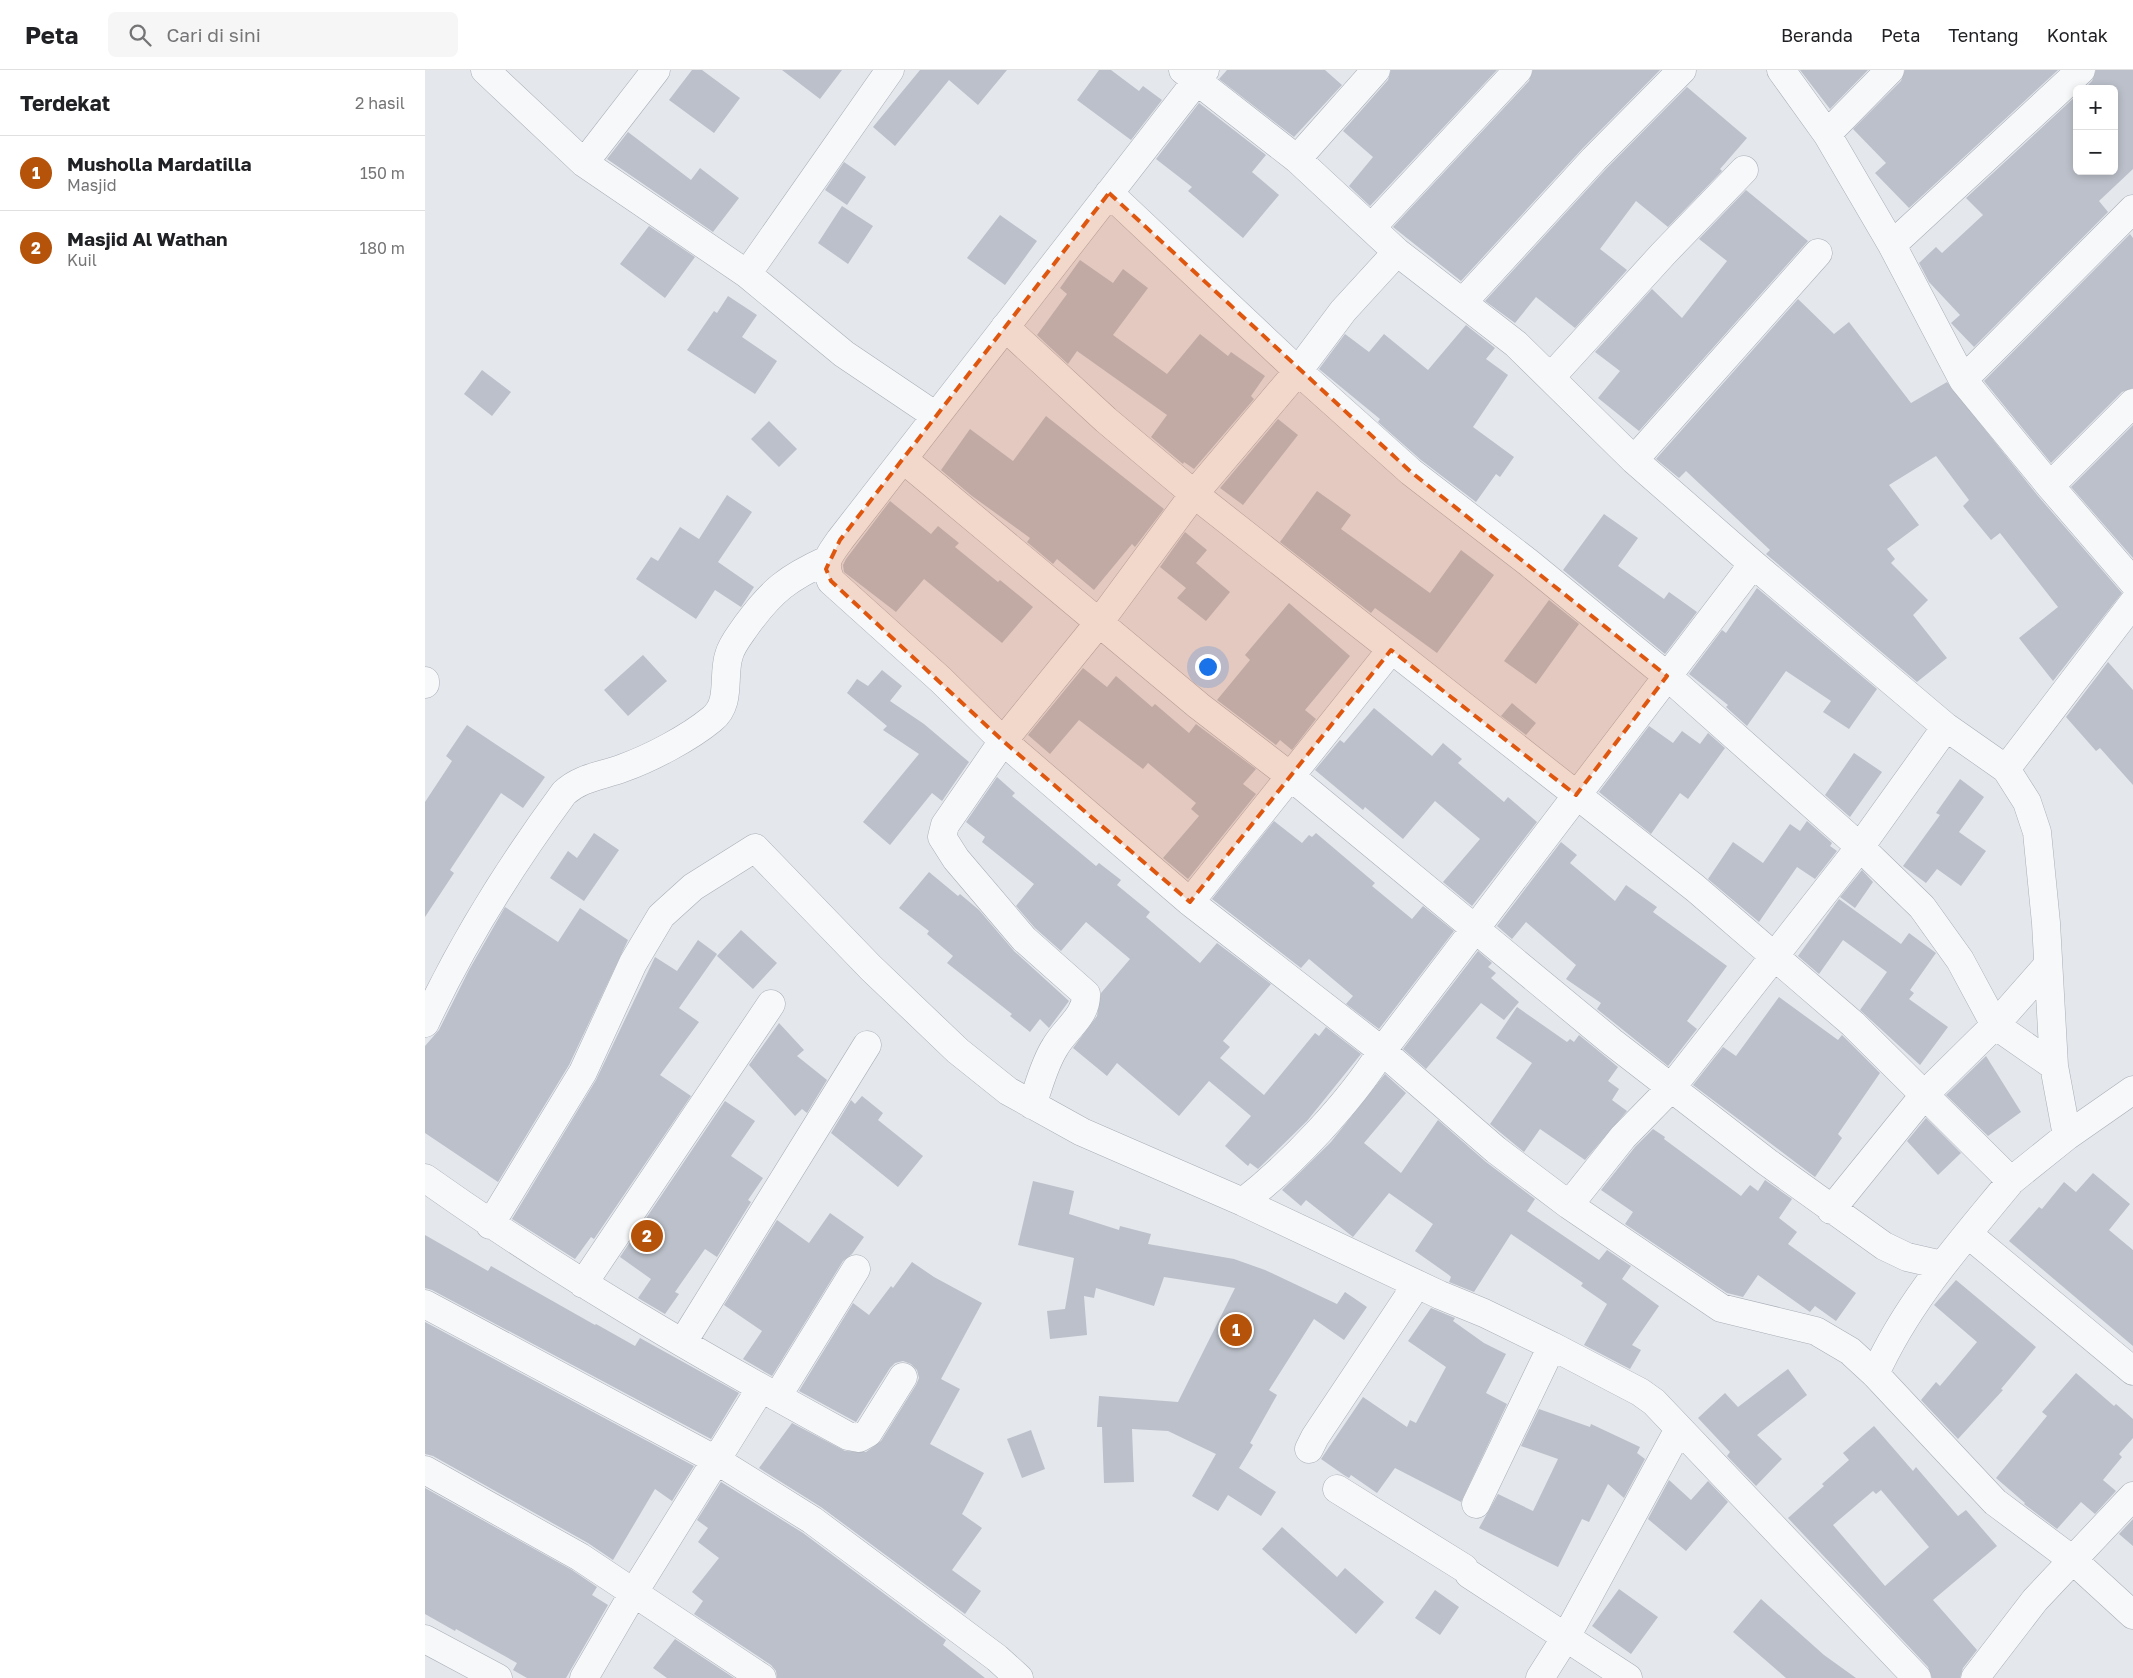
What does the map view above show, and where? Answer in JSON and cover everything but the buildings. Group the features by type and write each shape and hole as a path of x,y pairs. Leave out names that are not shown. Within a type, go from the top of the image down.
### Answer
{"street":[{"path":"485,70 584,163 747,274 844,354 936,416"},
{"path":"584,163 656,70"},
{"path":"747,274 890,70"},
{"path":"1297,159 1376,70"},
{"path":"1372,227 1519,70"},
{"path":"1463,302 1594,159 1682,70"},
{"path":"1781,70 1827,134 1892,245 1963,380 2050,486 2133,582"},
{"path":"1827,134 1890,70"},
{"path":"1892,245 2081,70"},
{"path":"2067,1136 2054,1066 2046,923 2037,832 2027,802 2006,768 1946,727 1753,564 1633,460 1516,344 1397,252 1297,159 1195,73 1109,193 840,540 827,560 826,569 831,580 941,680 1003,741 1190,902 1382,1051 1496,1150 1569,1205 1721,1308 1816,1331 1850,1352 1875,1374 1995,1502 2074,1561 2133,1615"},
{"path":"1551,377 1663,254 1744,170"},
{"path":"1109,193 1298,371 1411,472 1529,564 1667,676 1859,847 1922,907 1960,960 1995,1025 2054,1066"},
{"path":"1963,380 2133,209"},
{"path":"1032,1105 1055,1047 1082,1012 1086,1003 1085,994 1024,939 956,859 942,837 945,825 1003,741 1098,624 1193,494 1298,371 1343,311 1397,252"},
{"path":"1633,460 1818,253"},
{"path":"1005,327 1107,420 1193,494 1695,888 1853,1024 2011,1181"},
{"path":"2050,486 2133,403"},
{"path":"903,459 1098,624 1199,706 1290,776 1671,1088 1831,1210 1895,1253 1942,1265"},
{"path":"425,1023 457,957 507,874 564,793 573,784 620,770 651,756 713,718 724,702 728,656 741,633 776,588 797,574 827,560"},
{"path":"1243,1202 1269,1182 1363,1082 1382,1051 1753,564"},
{"path":"2006,768 2133,603"},
{"path":"1190,902 1391,650"},
{"path":"1569,1205 1623,1137 1671,1088 1859,847 1946,727"},
{"path":"490,1225 583,1072 633,963 661,916 693,887 755,848 837,935 958,1051 1008,1091 1082,1132 1243,1202 1552,1346 1639,1392 1654,1402 1917,1678"},
{"path":"1831,1210 1925,1094 1995,1025 2047,966"},
{"path":"583,1284 771,1004"},
{"path":"683,1342 867,1045"},
{"path":"1875,1374 1894,1335 1942,1265 2011,1181 2067,1136 2133,1090"},
{"path":"425,1178 490,1225 583,1284 848,1436 859,1438 875,1426 903,1377"},
{"path":"1968,1234 2133,1371"},
{"path":"584,1678 634,1592 716,1460 769,1392 857,1269"},
{"path":"1309,1449 1315,1437 1417,1284"},
{"path":"425,1304 716,1460 812,1520 989,1653 1019,1678"},
{"path":"1476,1504 1552,1346"},
{"path":"1540,1678 1566,1637 1679,1429"},
{"path":"425,1470 580,1557 762,1678"},
{"path":"1337,1489 1467,1571 1628,1678"},
{"path":"1975,1678 2035,1600 2074,1561 2133,1496"},
{"path":"425,1639 499,1678"}],"highlighted area":[{"path":"1109,193 1411,472 1667,676 1576,795 1391,650 1190,902 1003,741 831,581 826,569 840,540"}],"place":[{"name":"Masjid Al Wathan","path":"647,1236"},
{"name":"Musholla Mardatilla","path":"1236,1330"}]}
